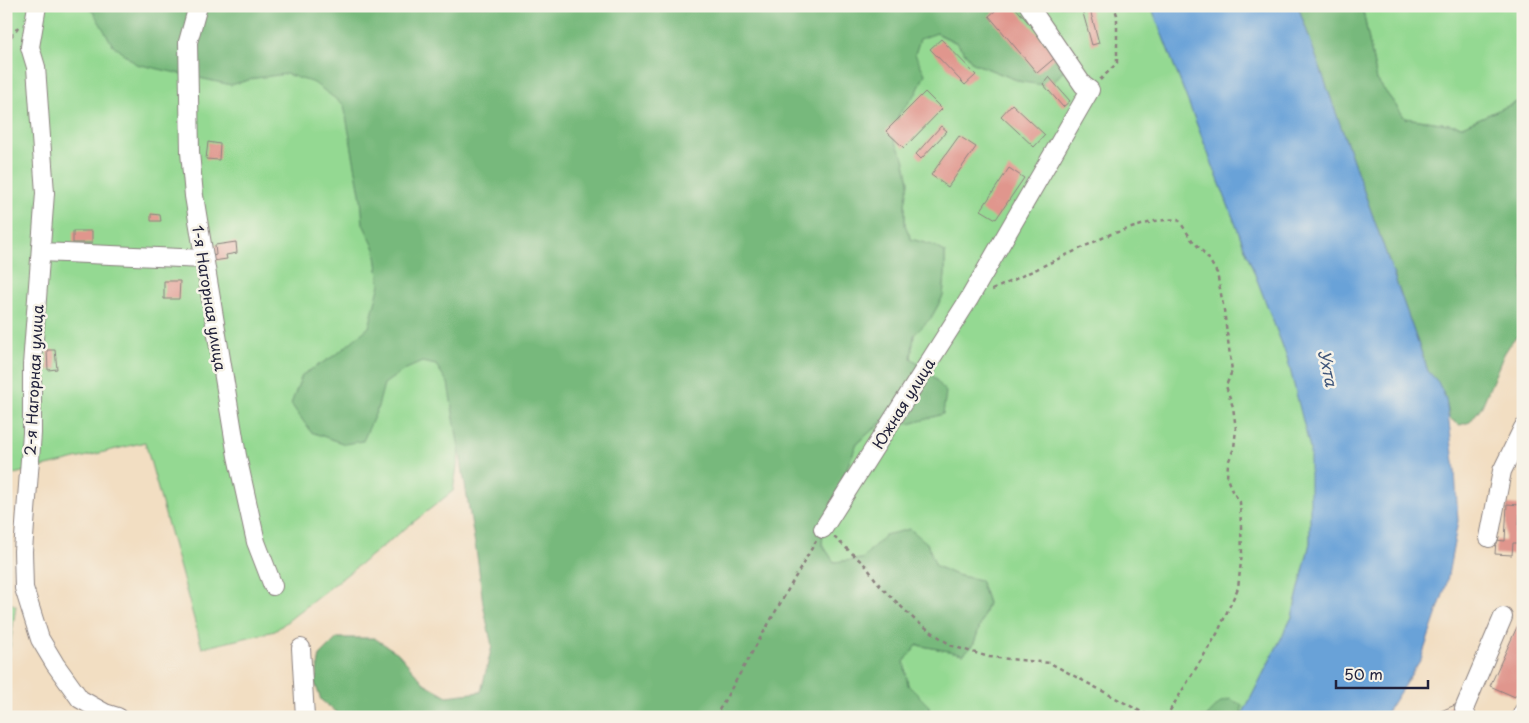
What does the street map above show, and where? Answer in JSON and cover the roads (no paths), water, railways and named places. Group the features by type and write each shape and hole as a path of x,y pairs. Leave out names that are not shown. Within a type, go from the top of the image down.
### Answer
{"street":[{"name":"2-я Нагорная улица","path":"37,6 30,47 36,67 45,193 32,365 32,433 23,551 24,588 40,639 80,699 118,717"},
{"name":"1-я Нагорная улица","path":"198,6 188,42 190,152 194,196 237,456 256,542 273,586"},
{"name":"Южная улица","path":"823,529 969,299 1090,90 1083,86 1029,6"},
{"path":"41,252 204,259"},
{"path":"1489,538 1502,471 1523,428"},
{"path":"1467,717 1464,709 1503,617"},
{"path":"301,648 306,717"},
{"path":"1520,717 1523,712"}],"water":[{"name":"Ухта","path":"1151,6 1298,6 1428,371 1438,382 1446,399 1455,470 1458,521 1446,586 1421,659 1384,717 1241,717 1292,617 1310,543 1310,449 1287,357"}]}
